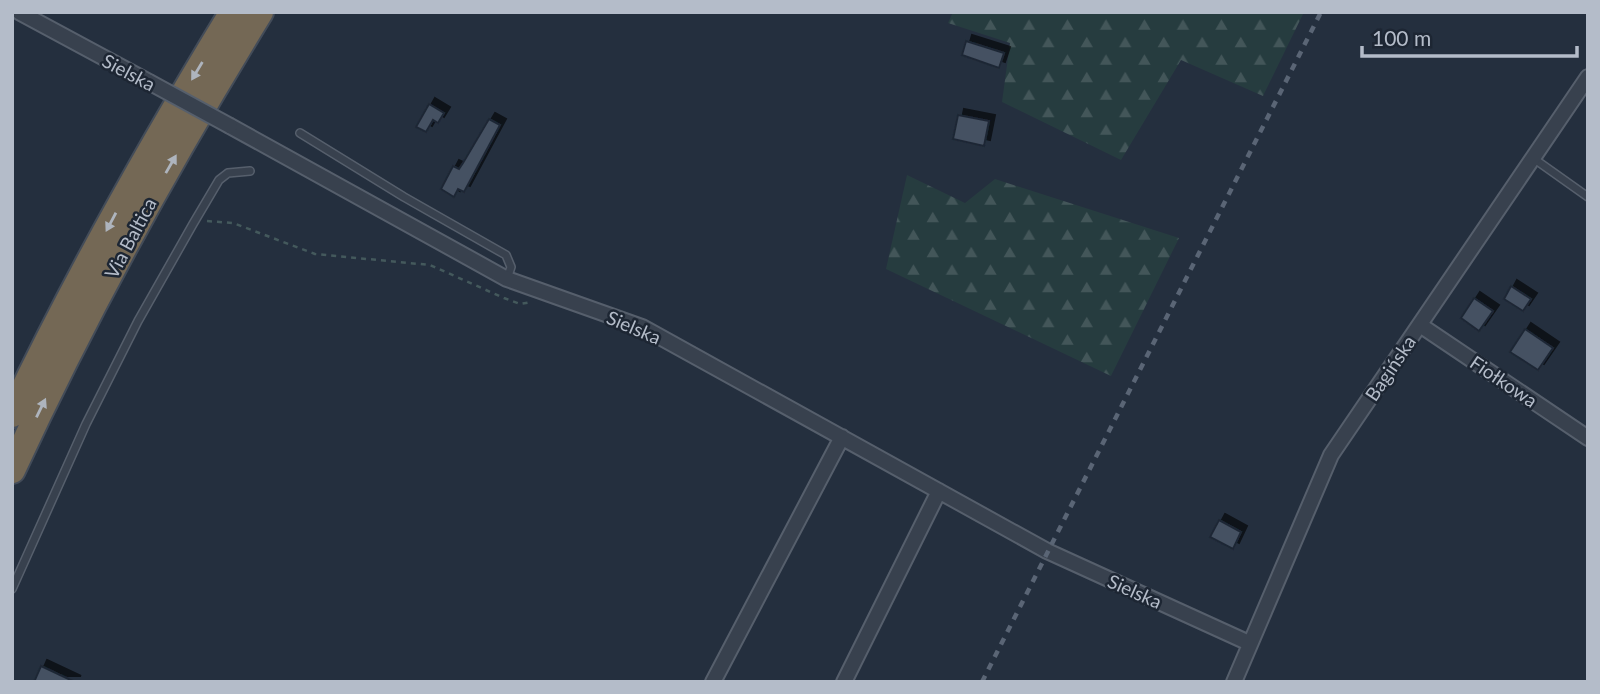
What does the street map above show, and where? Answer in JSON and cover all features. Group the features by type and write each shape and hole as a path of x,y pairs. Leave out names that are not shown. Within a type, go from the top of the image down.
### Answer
{"highway":[{"name":"Via Baltica","path":"12,414 144,162 233,12"},
{"name":"Via Baltica","path":"12,470 132,233 260,12"}],"street":[{"name":"Sielska","path":"19,12 507,279 642,327 1047,551 1249,643"},
{"name":"Bagińska","path":"1234,682 1331,456 1588,77"},
{"name":"Fiołkowa","path":"1420,325 1588,438"},
{"path":"713,682 842,437"},
{"path":"844,682 939,491"}],"lane":[{"path":"300,132 404,197 506,255 511,267 507,279"},
{"path":"1532,158 1588,197"},
{"path":"12,589 86,424 138,321 193,224 219,180 228,173 250,171"}],"path":[{"path":"193,224 208,221 233,223 315,254 430,265 520,303 531,303 541,292"}],"green space":[{"path":"953,12 1304,12 1263,96 1181,60 1121,160 1002,102 1010,43 948,23"},
{"path":"907,175 965,203 995,179 1179,238 1111,376 886,269"}],"building":[{"path":"966,41 1004,53 999,68 962,55"},
{"path":"429,104 444,113 438,123 433,120 426,132 416,127"},
{"path":"958,115 989,121 984,146 953,139"},
{"path":"489,119 500,125 464,192 458,189 454,197 441,189 453,166 459,169"},
{"path":"1511,286 1531,299 1523,311 1504,299"},
{"path":"1474,298 1493,311 1479,331 1461,318"},
{"path":"1525,329 1553,348 1538,370 1510,352"},
{"path":"1219,520 1241,532 1233,549 1210,537"},
{"path":"41,666 75,682 34,682"}],"railway":[{"path":"982,682 1321,12"}]}
